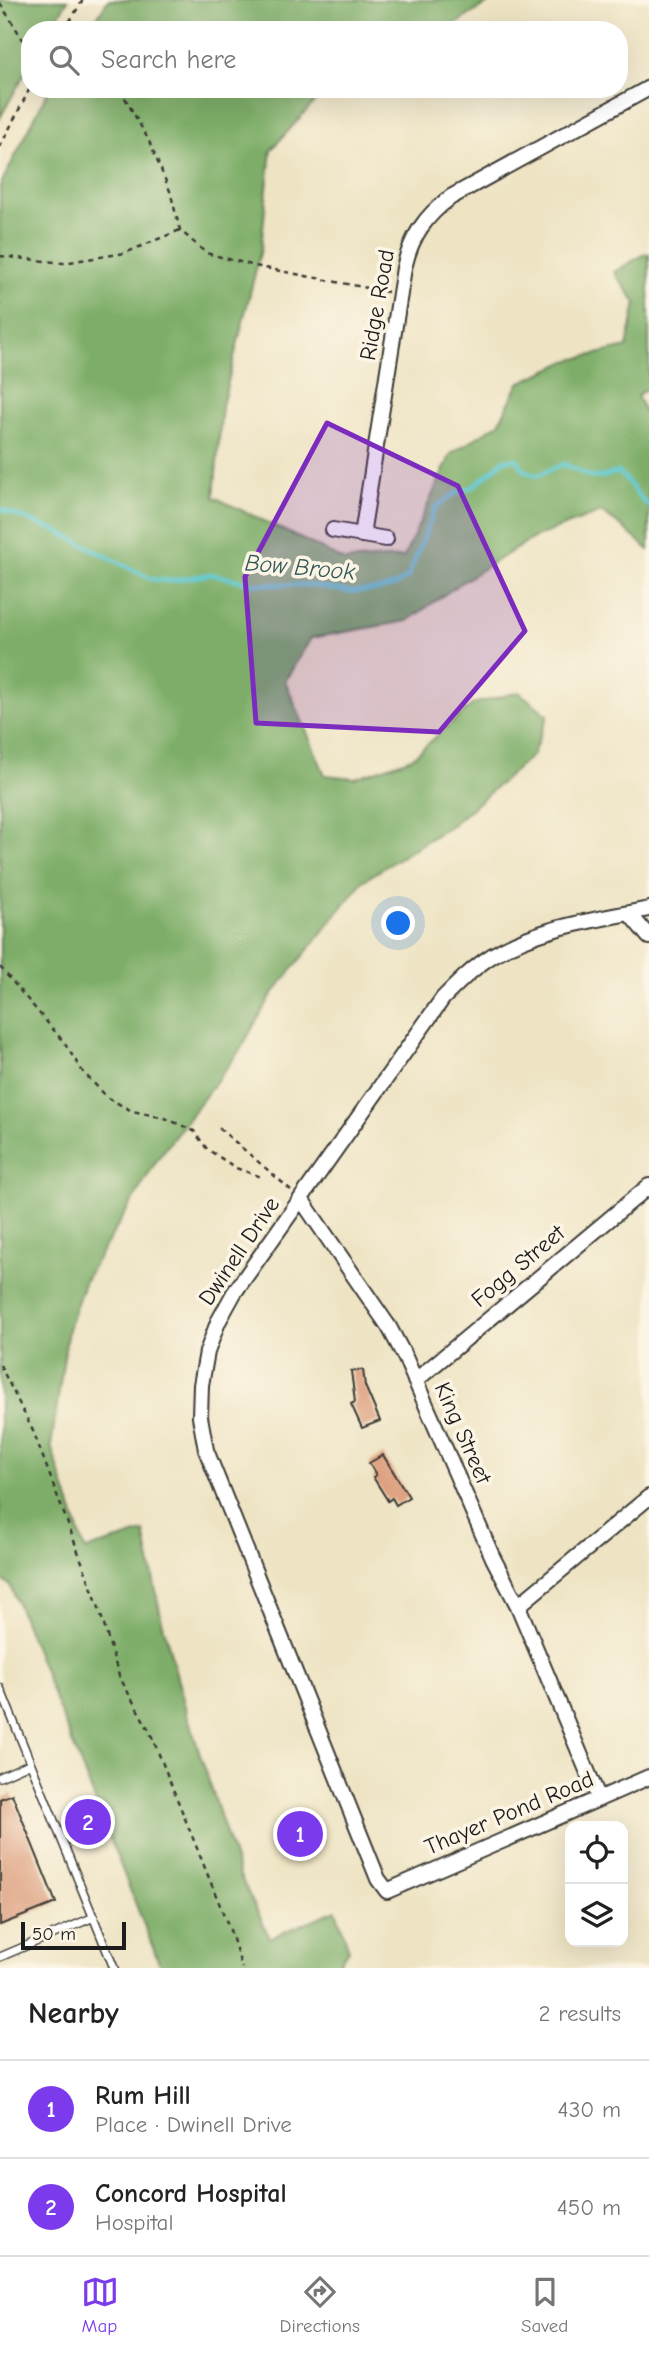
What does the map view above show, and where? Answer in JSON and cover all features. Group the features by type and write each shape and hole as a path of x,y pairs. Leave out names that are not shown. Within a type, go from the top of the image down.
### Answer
{"street":[{"name":"Ridge Road","path":"362,535 400,295 407,257 416,233 431,213 441,205 649,88"},
{"path":"333,530 386,539"},
{"name":"Dwinell Drive","path":"387,1891 378,1879 206,1450 200,1417 201,1385 207,1352 218,1322 234,1293 443,998 466,975 493,955 522,940 553,929 649,909"},
{"path":"629,913 649,937"},
{"name":"Fogg Street","path":"415,1381 649,1186"},
{"name":"King Street","path":"301,1199 389,1326 518,1606 599,1799"},
{"path":"518,1606 649,1497"},
{"name":"Thayer Pond Road","path":"387,1891 649,1777"}],"lane":[{"path":"0,1688 114,1968"},
{"path":"0,1777 29,1764"},
{"path":"0,1957 94,1917"}],"path":[{"path":"70,21 83,0"},
{"path":"0,4 21,37"},
{"path":"0,148 25,98"},
{"path":"125,98 148,139 170,191 180,230 206,253 255,266 400,295"},
{"path":"0,256 63,262 125,253 180,230"},
{"path":"0,967 63,1041 83,1072 108,1098 132,1111 165,1118 194,1131 207,1149 236,1168 264,1178"},
{"path":"219,1128 301,1199"},
{"path":"0,1366 34,1433 98,1605 120,1676 149,1732 230,1930 242,1968"}],"highlighted area":[{"path":"327,423 458,486 525,631 439,732 256,723 245,577"}],"green space":[{"path":"0,0 68,0 55,21 21,21 21,80 0,118"},
{"path":"108,0 493,0 460,21 95,21"},
{"path":"44,98 318,98 271,150 261,249 222,406 214,497 344,561 404,557 451,454 499,423 519,383 567,361 627,347 636,303 614,272 649,254 649,387 637,396 649,420 649,550 601,512 535,537 465,580 407,621 311,638 285,681 325,775 355,778 412,758 473,704 519,692 548,715 532,756 453,824 363,881 271,996 240,1050 157,1160 85,1280 68,1329 51,1446 85,1550 144,1532 161,1617 187,1714 240,1876 270,1938 336,1910 349,1950 334,1968 161,1968 10,1585 0,1579 0,186"}],"building":[{"path":"363,1370 365,1386 380,1421 362,1428 351,1404 355,1402 351,1371"},
{"path":"383,1455 409,1497 396,1505 392,1498 388,1501 373,1477 376,1475 369,1463"},
{"path":"12,1794 56,1903 0,1925 0,1799"}],"waterway":[{"name":"Bow Brook","path":"0,509 59,532 151,579 170,581 211,574 255,584 308,585 350,592 380,590 396,585 408,577 435,508 456,493 473,487 504,460 517,459 524,470 536,476 564,464 591,477 618,472 649,506"}],"place":[{"name":"Concord Hospital","path":"88,1822"},
{"name":"Rum Hill","path":"300,1834"}]}
